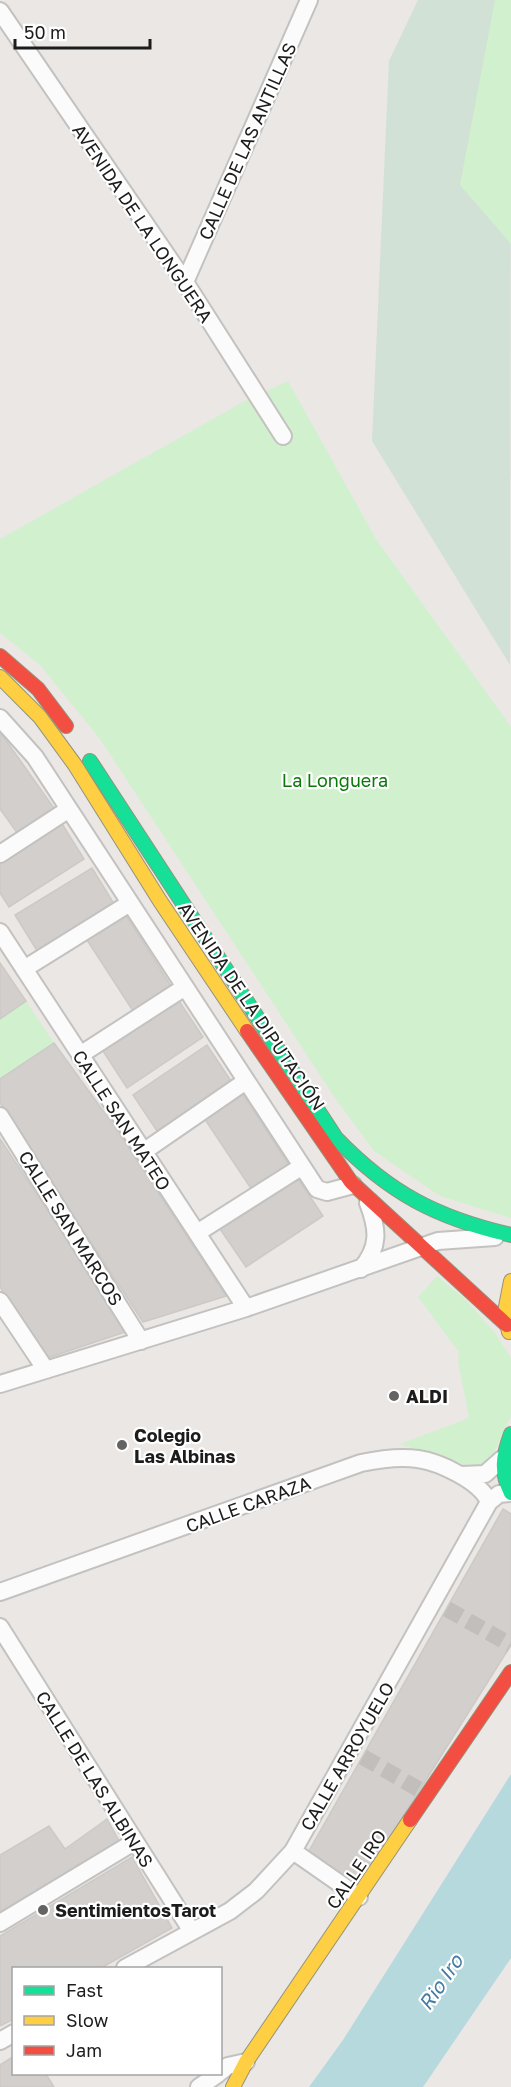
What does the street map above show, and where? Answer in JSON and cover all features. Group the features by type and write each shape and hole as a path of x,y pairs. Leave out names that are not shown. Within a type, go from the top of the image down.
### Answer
{"main road":[{"name":"AVENIDA DE LA DIPUTACIÓN","path":"0,656 38,689 76,741 336,1138 377,1179 403,1198 464,1223 511,1236"},
{"name":"AVENIDA DE LA DIPUTACIÓN","path":"0,676 40,717 75,765 167,911 325,1149 352,1185 368,1203 470,1288 509,1331"},
{"path":"509,1331 506,1298 511,1281"},
{"path":"511,1434 502,1459 501,1477 511,1493"},
{"name":"CALLE IRO","path":"233,2087 246,2062 359,1897 424,1792 511,1672"}],"street":[{"name":"CALLE DE LAS ANTILLAS","path":"185,282 309,0"},
{"name":"AVENIDA DE LA LONGUERA","path":"2,22 185,282 283,436"},
{"path":"0,718 35,757 317,1190 352,1185"},
{"path":"0,854 69,809"},
{"path":"24,969 130,903"},
{"name":"CALLE SAN MATEO","path":"0,932 246,1308"},
{"path":"80,1055 185,987"},
{"path":"143,1152 246,1081"},
{"name":"CALLE SAN MARCOS","path":"0,1116 141,1341"},
{"path":"197,1233 301,1167"},
{"path":"361,1269 371,1258 377,1240 376,1224 368,1203"},
{"path":"0,1384 246,1308 454,1238 511,1236"},
{"path":"0,1301 46,1370"},
{"name":"CALLE CARAZA","path":"0,1592 361,1463 390,1457 420,1459 461,1474 484,1492 489,1502"},
{"path":"461,1474 485,1474 502,1459"},
{"path":"489,1502 499,1494 511,1493"},
{"name":"CALLE ARROYUELO","path":"127,1967 239,1904 256,1891 293,1851 357,1754 441,1605 489,1502"},
{"name":"CALLE DE LAS ALBINAS","path":"0,1627 191,1930"},
{"path":"0,1923 134,1842"},
{"path":"293,1851 359,1897"},
{"path":"222,2071 228,2066 246,2062"},
{"path":"199,2087 216,2075"}],"green space":[{"path":"418,0 511,0 510,665 372,441 389,61"},
{"path":"495,0 511,0 511,244 460,185"},
{"name":"La Longuera","path":"288,381 376,539 511,727 511,1218 440,1196 374,1151 335,1098 100,739 40,665 0,633 0,539 243,402"},
{"path":"26,1001 54,1043 0,1079 0,1019"},
{"path":"437,1276 466,1300 495,1333 511,1358 511,1416 490,1461 472,1467 400,1444 469,1418 458,1361 459,1352 418,1297"}],"water":[{"name":"Rio Iro","path":"511,1774 511,1958 423,2087 309,2087 343,2040"}],"building":[{"path":"0,732 56,811 18,834 0,809"},
{"path":"59,819 84,859 9,907 0,893 0,857"},
{"path":"92,868 116,907 39,954 15,915"},
{"path":"124,912 173,989 135,1014 85,937"},
{"path":"0,963 26,1001 0,1019"},
{"path":"177,998 203,1037 127,1088 101,1048"},
{"path":"54,1043 117,1130 226,1296 143,1322 0,1103 0,1079"},
{"path":"207,1045 233,1084 159,1134 133,1095"},
{"path":"242,1093 291,1168 254,1193 204,1118"},
{"path":"0,1139 128,1331 47,1358 0,1287"},
{"path":"297,1177 323,1216 246,1267 220,1229"},
{"path":"503,1509 511,1514 511,1645 356,1891 306,1856"},
{"path":"107,1819 119,1841 0,1914 0,1855 49,1826 65,1849"},
{"path":"132,1857 172,1928 103,1967 12,1967 12,2020 0,2026 0,1936"},
{"path":"12,2057 12,2075 47,2075 54,2087 0,2087 0,2065"}],"tunnel":[{"path":"447,1609 511,1645"},
{"path":"363,1757 420,1790"}],"traffic: fast":[{"path":"90,761 336,1138 375,1174 416,1201 460,1220 511,1235"},
{"path":"511,1434 504,1464 505,1478 511,1493"}],"traffic: slow":[{"path":"0,677 40,717 75,765 160,901 247,1031"},
{"path":"509,1332 505,1312 511,1281"},
{"path":"233,2087 246,2062 410,1820"}],"traffic: jam":[{"path":"0,656 38,689 66,726"},
{"path":"247,1031 351,1182 507,1325"},
{"path":"410,1820 511,1672"}],"place":[{"name":"ALDI","path":"394,1396"},
{"name":"Colegio Las Albinas","path":"122,1445"},
{"name":"SentimientosTarot","path":"43,1910"}]}
